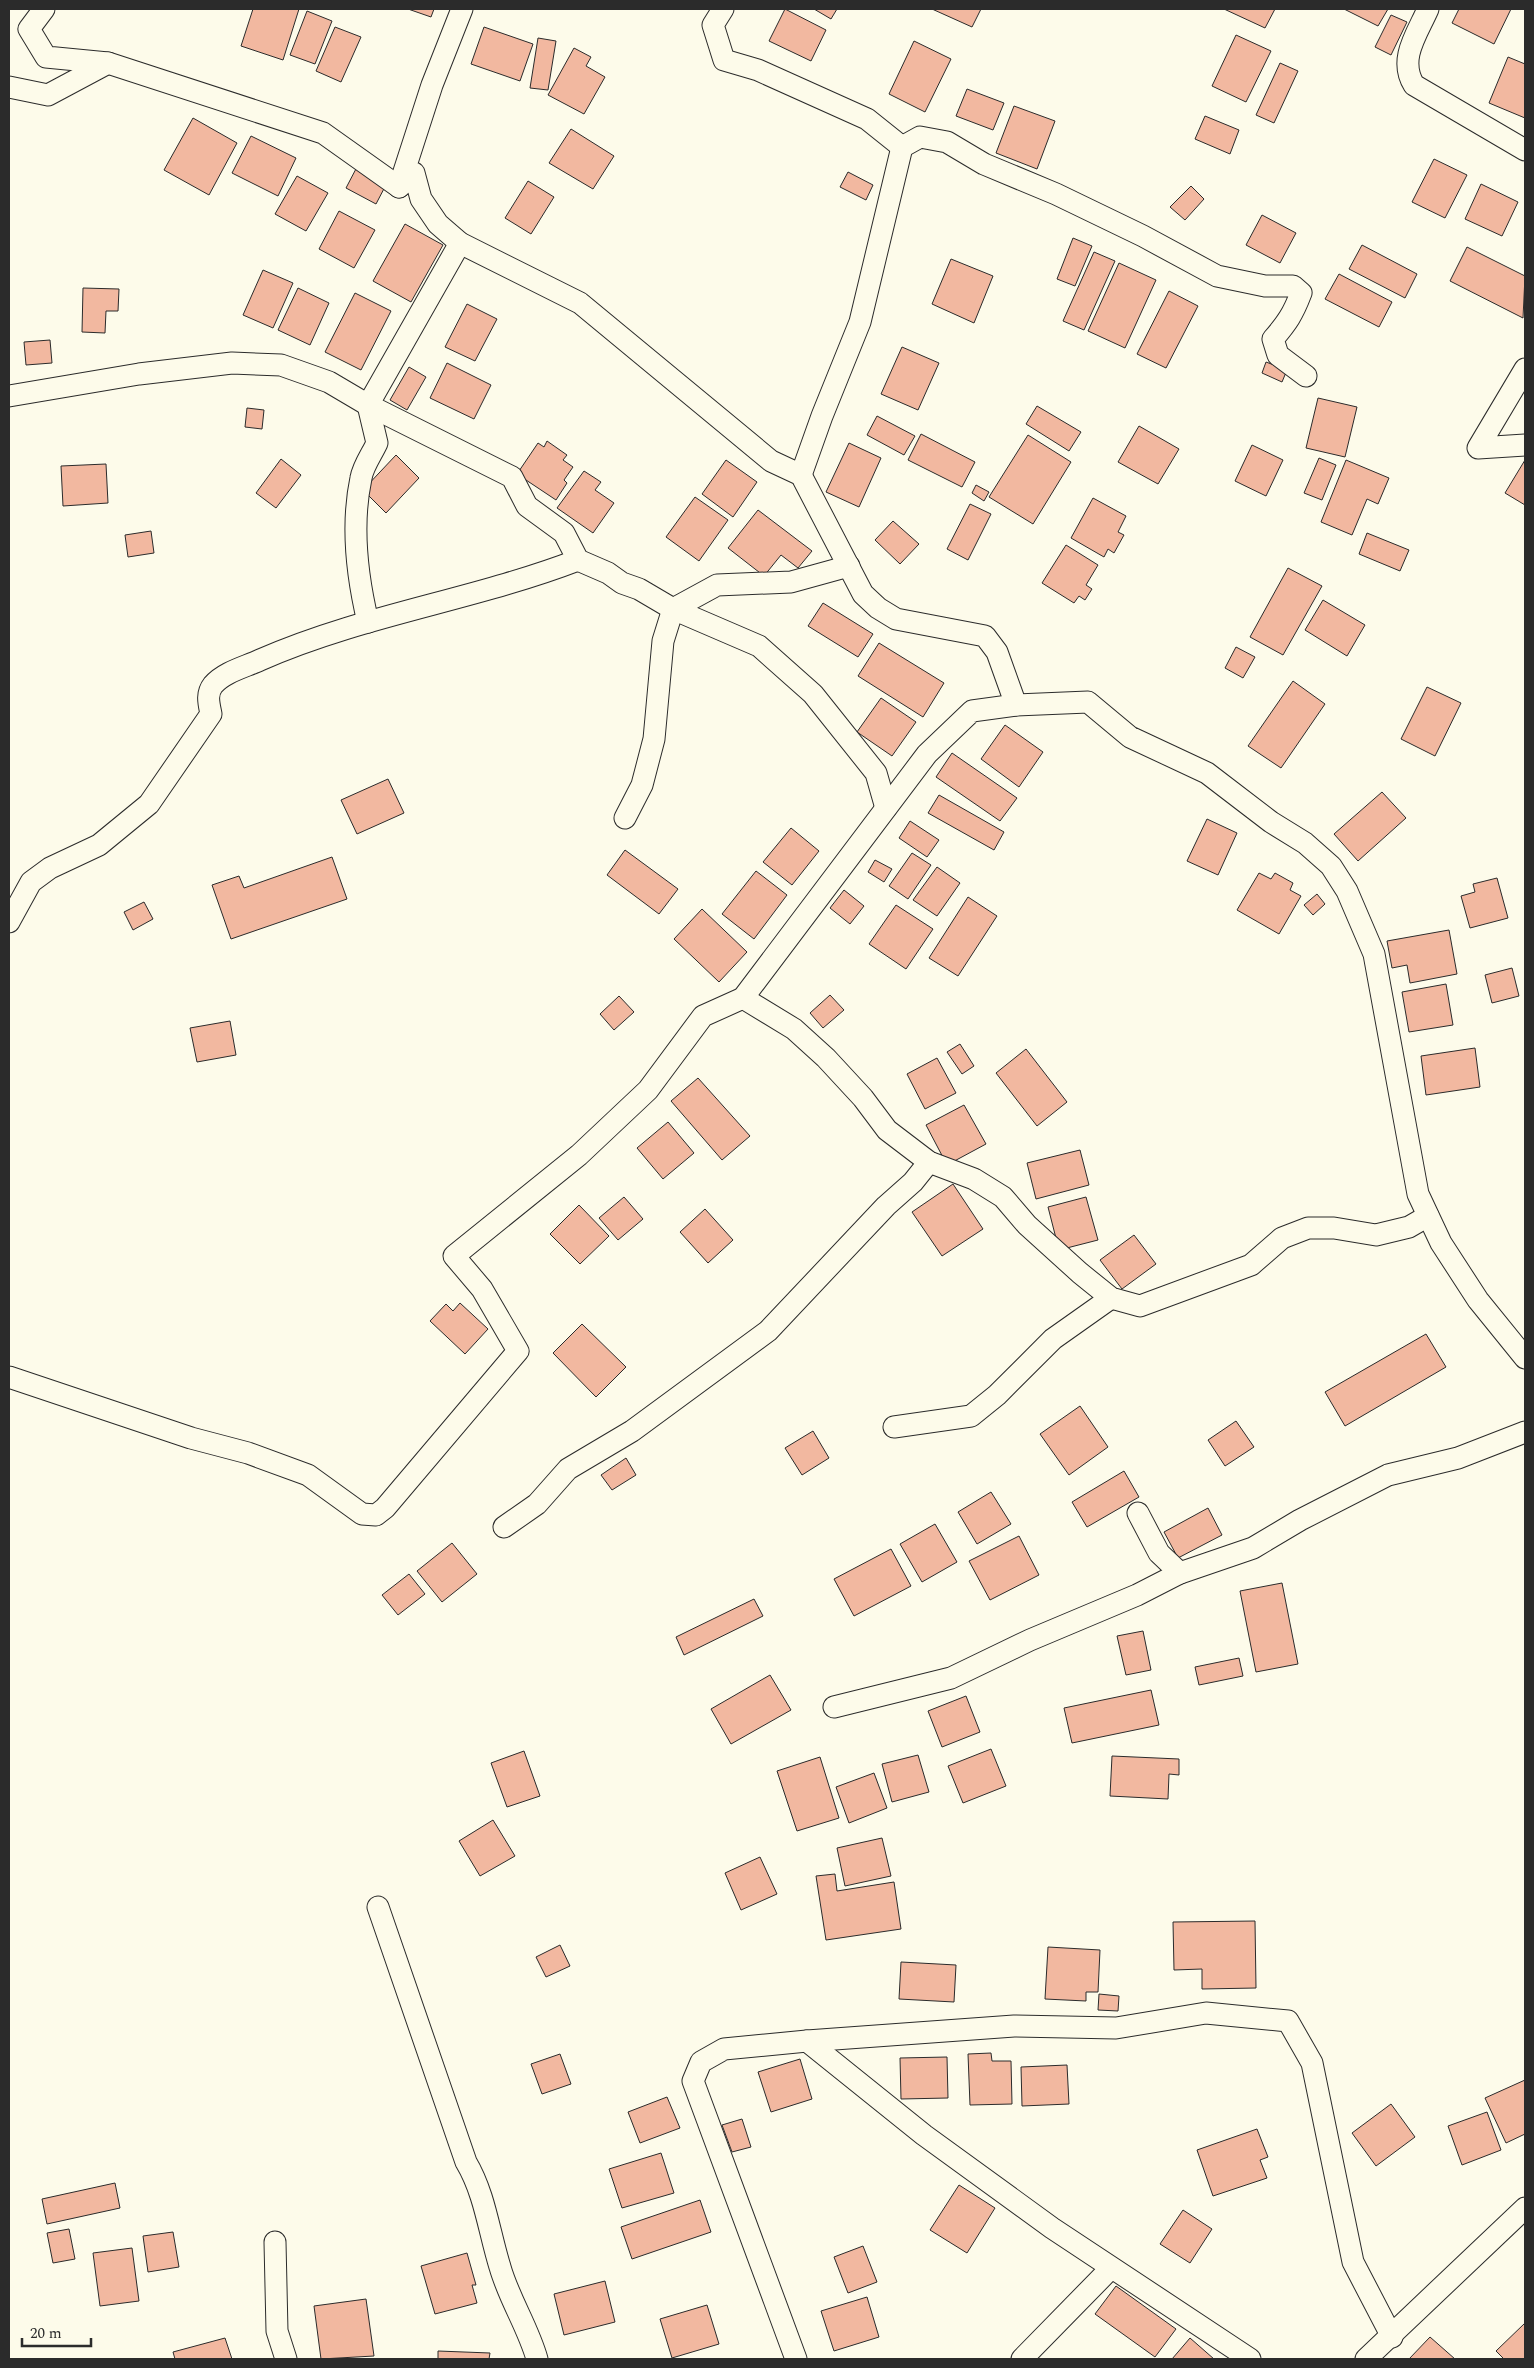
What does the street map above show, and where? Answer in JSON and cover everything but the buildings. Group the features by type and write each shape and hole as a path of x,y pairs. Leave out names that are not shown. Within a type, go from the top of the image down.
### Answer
{"street":[{"path":"44,9 29,29 46,57 108,63 323,133 399,186"},
{"path":"399,186 432,85 462,9"},
{"path":"723,9 714,25 724,60 758,70 866,119 902,147"},
{"path":"1428,9 1406,59 1407,74 1414,85 1525,150"},
{"path":"9,87 48,95 108,63"},
{"path":"802,475 822,416 860,322 902,147 920,137 947,142 984,164 1056,194 1143,236 1217,276 1265,286 1293,286 1301,293 1295,309 1290,320 1273,339 1278,355 1306,376"},
{"path":"399,186 414,173 421,199 438,224 460,243 580,303 771,461 802,475 863,594 878,608 896,619 985,636 997,652 1016,705"},
{"path":"368,622 358,580 356,519 361,476 378,443 368,405 460,243"},
{"path":"9,396 139,374 232,363 280,365 329,382 368,405 512,477 527,506 564,533 578,560"},
{"path":"1525,369 1478,448 1525,445"},
{"path":"9,922 31,882 50,868 99,845 149,804 211,714 208,697 212,686 226,675 291,646 368,622 502,585 578,560 608,572 622,583 639,589 673,609 759,646 813,694 876,773 886,808"},
{"path":"625,818 642,785 654,739 663,641 673,609 717,585 791,582 849,566"},
{"path":"9,1377 191,1438 265,1459 308,1475 362,1514 376,1514 385,1508 518,1351 482,1289 454,1256 579,1155 648,1090 703,1016 743,998 927,754 972,711 1016,705 1088,702 1130,737 1207,773 1271,822 1305,843 1331,866 1347,890 1374,954 1418,1194 1441,1244 1478,1300 1525,1358"},
{"path":"743,998 794,1029 826,1058 857,1091 887,1130 929,1162 974,1179 1003,1198 1027,1225 1111,1298 1140,1306 1252,1265 1282,1238 1308,1228 1334,1228 1376,1235 1409,1227 1428,1216"},
{"path":"504,1526 537,1504 568,1469 632,1431 768,1331 886,1206 913,1182 929,1162"},
{"path":"894,1427 971,1416 997,1395 1053,1339 1111,1298"},
{"path":"834,1707 951,1678 1030,1640 1138,1595 1180,1573 1253,1548 1300,1520 1388,1475 1458,1458 1525,1432"},
{"path":"1138,1513 1159,1553 1180,1573"},
{"path":"378,1907 466,2162 476,2180 500,2269 532,2342 537,2359"},
{"path":"796,2359 693,2081 701,2062 724,2050 807,2041 1014,2026 1116,2028 1206,2013 1288,2020 1312,2063 1353,2262 1392,2337"},
{"path":"807,2041 924,2135 1052,2228 1250,2359"},
{"path":"1366,2359 1392,2337 1525,2208"},
{"path":"275,2242 277,2331 286,2359"},
{"path":"1022,2359 1112,2268"}]}
